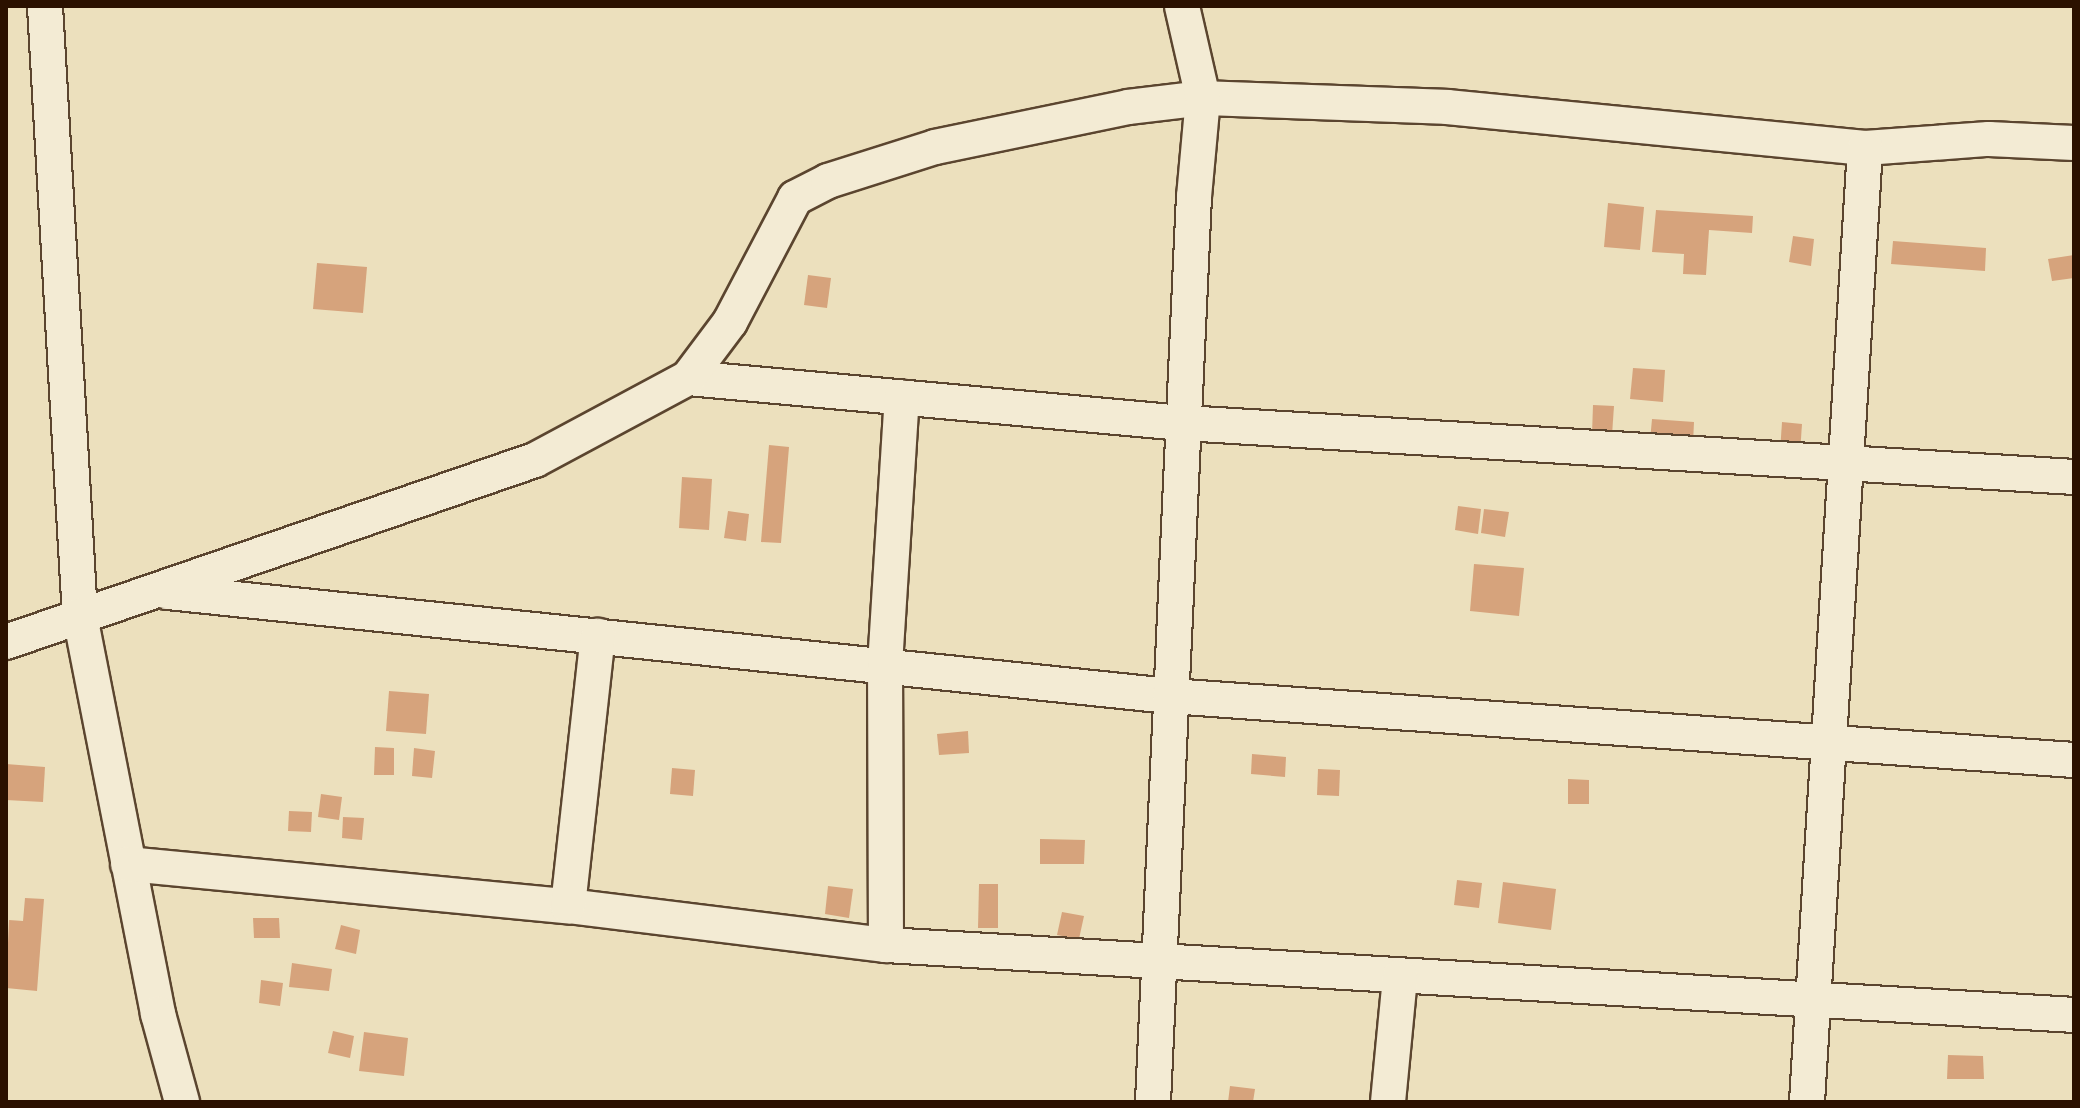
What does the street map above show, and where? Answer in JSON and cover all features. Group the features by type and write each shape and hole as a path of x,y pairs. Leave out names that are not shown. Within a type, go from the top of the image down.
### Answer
{"street":[{"path":"45,6 80,616 158,1014 182,1102"},
{"path":"1153,1102 1162,960 1170,696 1203,98 1182,6"},
{"path":"6,642 535,460 688,378 730,322 777,226 795,198 935,147 1128,107 1203,98 1447,107 1865,148 1989,139 2074,143"},
{"path":"1807,1102 1865,148"},
{"path":"688,378 1184,423 2074,477"},
{"path":"886,945 885,665 902,398"},
{"path":"156,590 1170,696 2074,760"},
{"path":"568,906 598,636"},
{"path":"128,864 568,906 886,945 1400,977 1813,997 2074,1015"},
{"path":"1388,1102 1400,977"}],"building":[{"path":"1608,203 1644,207 1640,250 1604,247"},
{"path":"1656,210 1753,216 1752,233 1709,230 1706,275 1683,274 1684,254 1652,252"},
{"path":"1793,236 1814,239 1811,266 1789,262"},
{"path":"1893,241 1986,248 1985,271 1891,264"},
{"path":"2074,255 2074,278 2052,281 2048,259"},
{"path":"317,263 367,267 363,313 313,309"},
{"path":"808,275 831,278 827,308 804,305"},
{"path":"1633,368 1665,370 1663,402 1630,399"},
{"path":"1593,405 1614,406 1612,435 1592,434"},
{"path":"1652,419 1694,422 1693,444 1650,441"},
{"path":"1782,422 1802,424 1800,453 1780,452"},
{"path":"769,445 789,447 781,543 761,542"},
{"path":"682,477 712,479 709,530 679,528"},
{"path":"1458,506 1481,509 1478,534 1455,530"},
{"path":"1484,509 1509,512 1505,537 1481,533"},
{"path":"728,511 749,514 746,541 724,538"},
{"path":"1474,564 1524,568 1519,616 1470,611"},
{"path":"389,691 429,694 426,734 386,731"},
{"path":"968,731 969,753 939,755 937,734"},
{"path":"375,747 394,748 394,775 374,775"},
{"path":"414,748 435,751 432,778 412,776"},
{"path":"1252,754 1286,757 1285,777 1251,774"},
{"path":"6,764 45,767 43,802 6,800"},
{"path":"672,768 695,770 693,796 670,794"},
{"path":"1318,769 1340,770 1339,796 1317,795"},
{"path":"1568,779 1589,780 1589,804 1568,804"},
{"path":"321,794 342,797 339,820 318,817"},
{"path":"289,811 312,812 311,832 288,831"},
{"path":"343,817 364,818 362,840 342,838"},
{"path":"1040,839 1085,840 1084,864 1040,864"},
{"path":"1457,880 1482,883 1479,908 1454,905"},
{"path":"1503,882 1556,889 1551,930 1498,923"},
{"path":"979,884 998,884 998,928 978,928"},
{"path":"828,886 853,889 849,918 825,914"},
{"path":"25,898 44,899 37,991 6,988 9,920 23,921"},
{"path":"1062,912 1084,916 1079,939 1057,935"},
{"path":"253,918 279,918 280,938 254,938"},
{"path":"341,925 360,930 356,954 335,949"},
{"path":"292,963 332,969 329,991 289,987"},
{"path":"261,980 283,983 280,1006 259,1003"},
{"path":"333,1031 354,1036 350,1058 328,1053"},
{"path":"364,1032 408,1038 404,1076 359,1071"},
{"path":"1948,1055 1983,1056 1984,1079 1947,1079"},
{"path":"1230,1086 1255,1089 1253,1102 1228,1102"}]}
